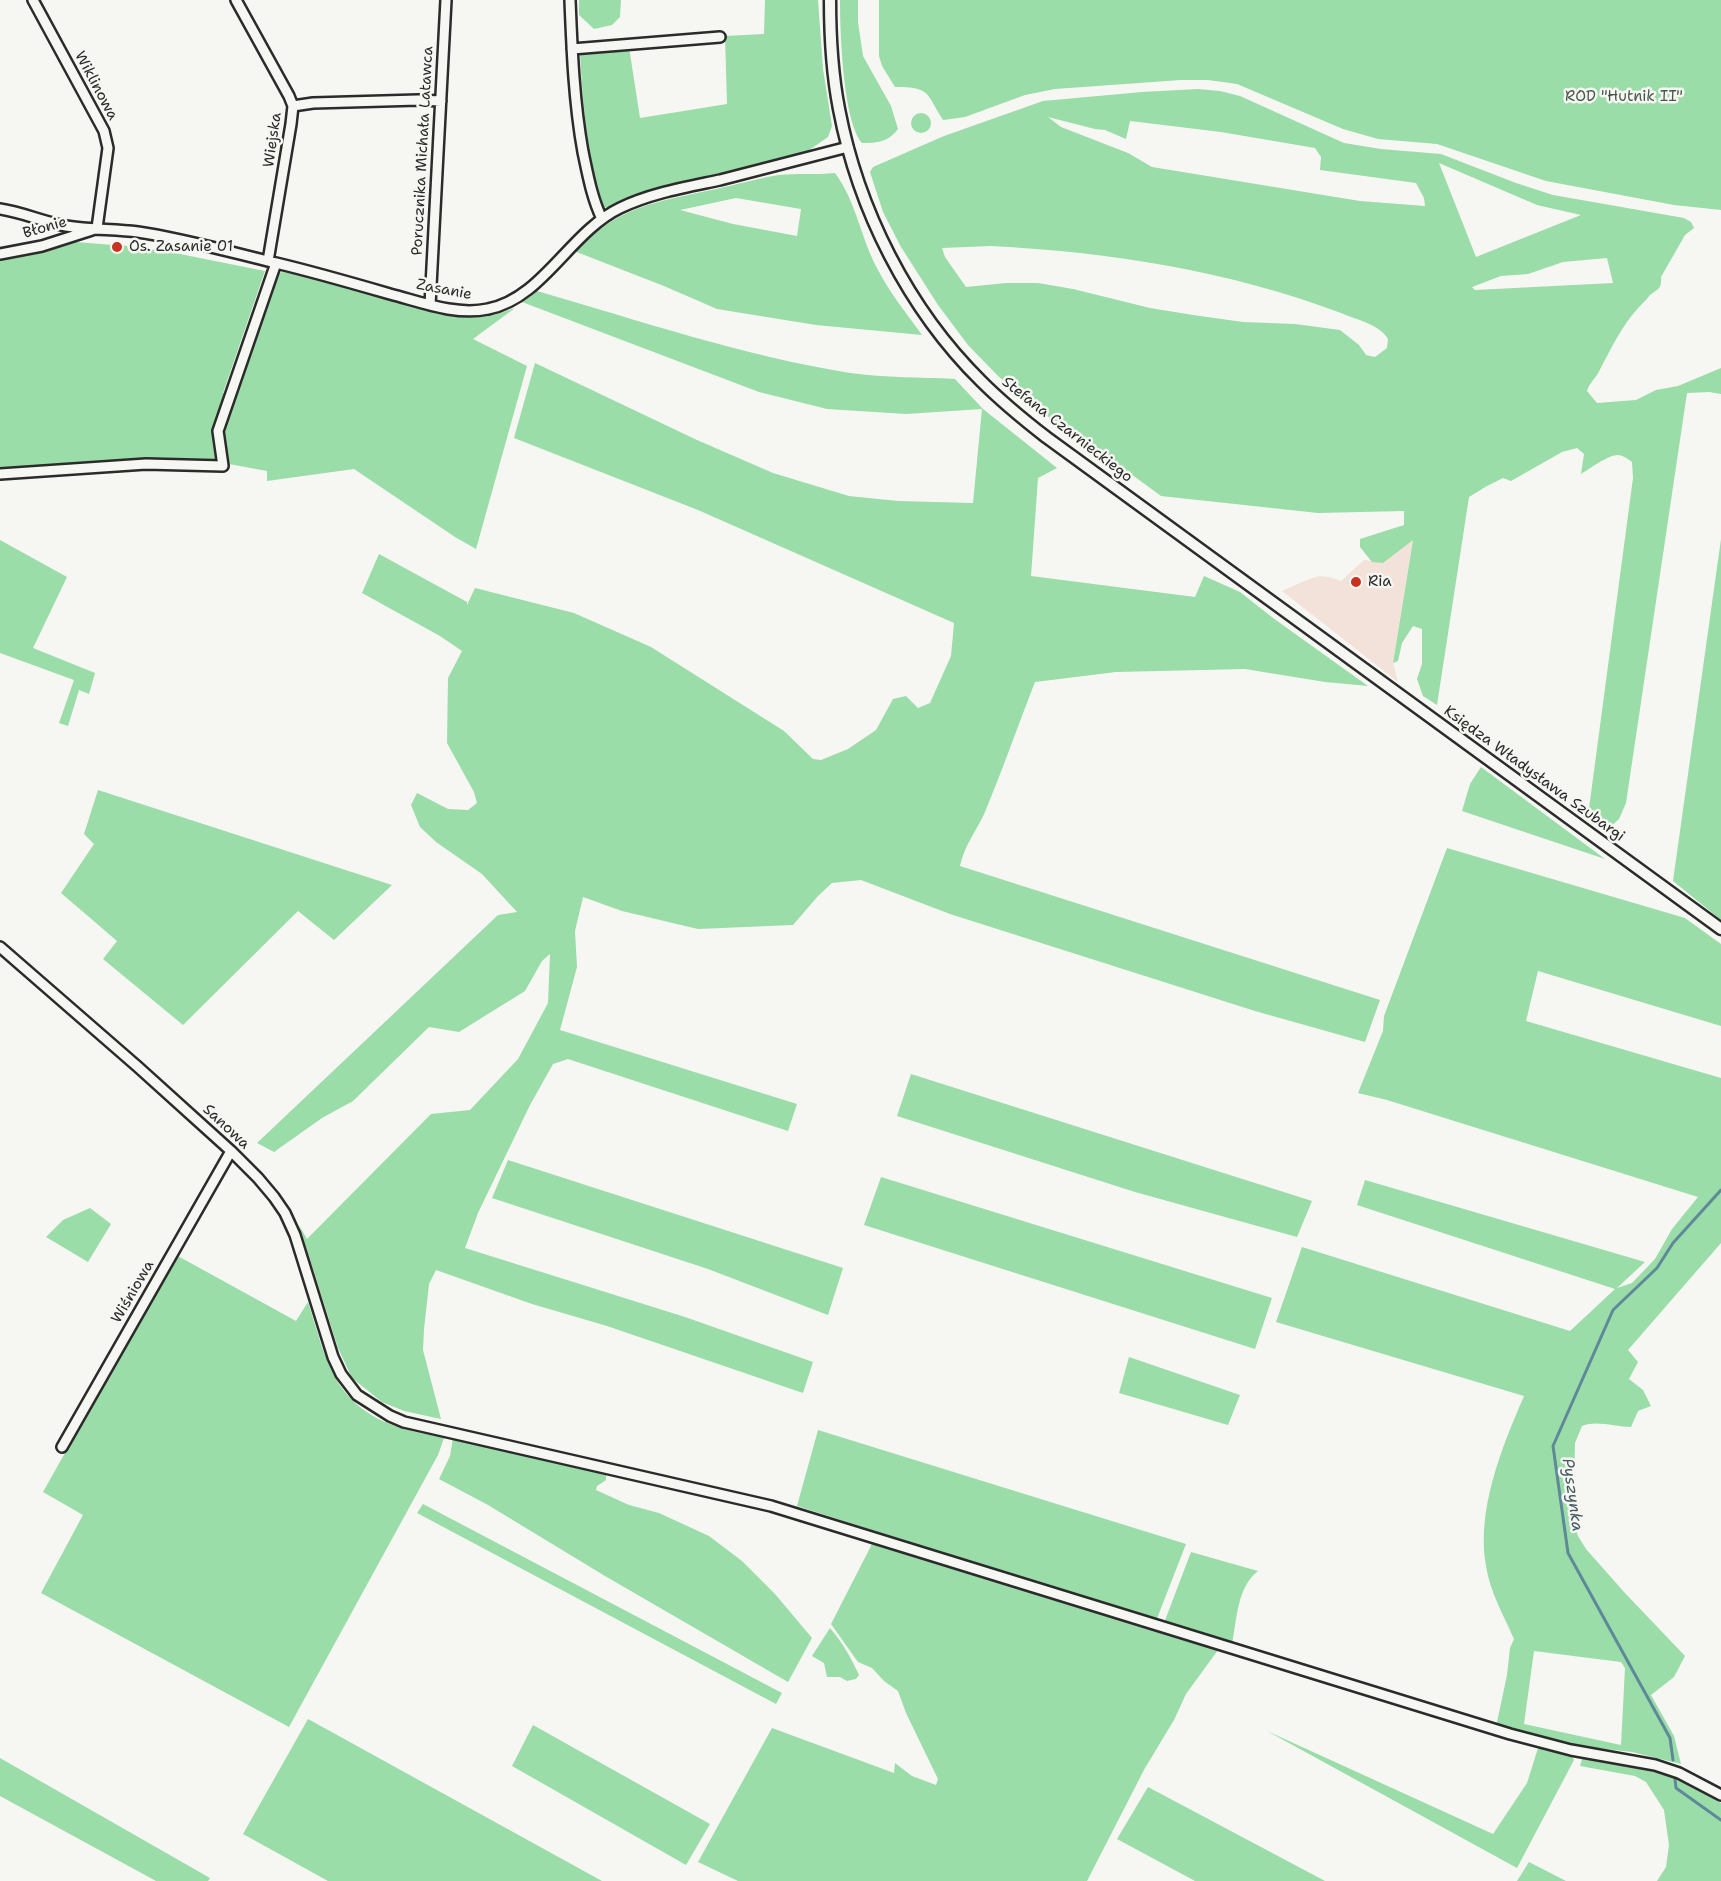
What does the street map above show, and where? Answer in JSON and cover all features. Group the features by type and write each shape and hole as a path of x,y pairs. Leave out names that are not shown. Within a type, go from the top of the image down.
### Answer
{"street":[{"name":"Wiklinowa","path":"33,0 104,131 108,148 97,228"},
{"name":"Wiejska","path":"0,474 146,464 223,466 218,431 272,262 292,106 289,96 236,0"},
{"name":"Porucznika Michała Latawca","path":"430,304 446,0"},
{"path":"570,0 572,49 583,153 595,204 602,219"},
{"name":"Stefana Czarnieckiego","path":"830,0 835,82 848,147 875,224 896,265 936,328 980,380 1046,437 1330,644"},
{"path":"572,49 720,37"},
{"path":"292,106 313,103 441,101"},
{"name":"Zasanie","path":"0,209 11,210 45,222 171,238 430,304 477,311 491,309 514,300 537,282 575,241 618,209 658,195 848,147"},
{"name":"Błonie","path":"0,254 42,246 97,228"},
{"name":"Księdza Władysława Szubargi","path":"1330,644 1721,929"},
{"name":"Sanowa","path":"0,947 138,1067 258,1178 285,1213 295,1234 333,1357 349,1386 372,1406 404,1422 771,1506 1510,1734 1571,1750 1655,1765 1679,1773 1721,1795"},
{"name":"Wiśniowa","path":"62,1447 231,1151"}],"shaded area":[{"path":"1413,539 1393,662 1398,682 1282,591 1319,576 1341,581 1364,560 1383,563"}],"green space":[{"path":"579,0 621,0 620,17 612,25 594,29 579,15"},
{"path":"765,0 818,0 823,69 832,126 828,137 805,153 649,191 603,208 589,151 580,54 629,47 640,118 727,104 725,36 764,34"},
{"path":"840,0 858,0 858,22 863,56 891,106 898,129 882,141 862,143 851,116 844,75"},
{"name":"ROD \"Hutnik II\"","path":"879,0 1721,0 1721,210 1674,205 1546,181 1437,144 1378,139 1343,129 1237,84 1208,80 1055,89 1025,95 965,117 943,120 926,94 916,88 895,87 882,66 879,56"},
{"path":"1198,89 1220,91 1240,96 1344,143 1441,154 1553,195 1684,218 1691,222 1694,228 1685,235 1661,277 1660,286 1627,322 1587,391 1597,403 1636,400 1656,390 1678,386 1721,368 1721,394 1687,393 1626,803 1619,819 1609,828 1588,816 1633,478 1632,462 1618,455 1609,457 1581,474 1584,454 1577,448 1562,452 1511,481 1503,478 1469,497 1437,705 1423,696 1417,679 1422,664 1422,629 1413,626 1402,643 1398,661 1393,663 1413,540 1383,563 1372,562 1360,547 1360,539 1404,525 1404,511 1318,513 1161,496 1050,418 998,376 968,345 938,305 901,247 883,212 870,172 873,167 944,136 1043,101","holes":["1048,117 1105,130 1126,139 1130,121 1221,132 1315,148 1321,157 1320,170 1416,183 1424,198 1425,206 1360,201 1152,167 1128,153 1061,127","1439,163 1537,205 1581,215 1476,257","991,246 1080,253 1213,275 1299,298 1367,323 1384,334 1388,339 1387,348 1375,357 1366,355 1359,345 1340,330 1295,324 1243,322 1193,315 1150,308 1038,283 966,287 945,257 942,248","1607,258 1613,283 1475,290 1472,287 1501,276 1528,274 1563,262"]},
{"path":"917,113 925,113 931,119 931,127 925,133 917,133 911,127 911,119"},
{"path":"835,173 848,196 878,270 922,335 816,325 717,309 574,251 607,224 657,202 771,176","holes":["736,198 801,209 797,236 733,224 680,210"]},
{"path":"75,242 114,245 114,248 119,249 120,245 170,252 265,271 223,393 233,396 274,276 282,272 312,277 448,314 477,317 494,315 515,308 473,339 527,366 476,549 354,469 267,481 267,471 229,464 222,435 219,461 145,459 0,471 0,259 32,255"},
{"path":"537,291 693,337 810,366 863,375 955,379 983,409 1057,468 1038,478 1031,576 1195,597 1204,576 1240,592 1368,686 1325,682 1245,669 1116,672 1035,682 992,796 964,852 960,866 1380,1000 1365,1042 1255,1011 950,914 861,880 832,883 793,925 698,929 622,911 583,897 575,931 577,967 560,1030 797,1104 788,1131 568,1059 553,1064 530,1105 478,1213 465,1248 685,1317 813,1362 803,1393 436,1270 429,1284 423,1350 441,1419 404,1411 382,1402 352,1378 338,1348 299,1225 307,1239 431,1114 470,1110 518,1059 548,1003 550,954 542,961 525,991 459,1032 429,1027 353,1101 322,1118 274,1152 257,1143 498,915 517,912 482,874 436,842 420,827 411,805 417,793 448,809 468,810 477,803 474,792 447,743 448,678 462,651 440,636 362,593 379,554 467,602 467,605 475,588 574,613 651,647 784,731 813,759 821,760 848,749 876,730 893,699 906,696 918,708 930,703 951,656 954,623 698,510 514,438 535,363 697,440 773,473 849,496 898,501 973,503 982,409 906,414 827,409 759,392 522,302"},
{"path":"1721,539 1721,920 1673,881"},
{"path":"0,540 67,577 33,648 95,673 89,694 79,690 68,726 59,723 74,680 0,653"},
{"path":"1481,767 1605,859 1462,811 1470,784"},
{"path":"98,790 392,885 334,940 298,911 183,1025 103,959 117,941 61,893 94,844 84,834"},
{"path":"1447,848 1685,918 1721,944 1721,1026 1538,971 1526,1021 1721,1078 1721,1243 1628,1350 1638,1362 1629,1379 1643,1390 1651,1406 1638,1411 1631,1427 1600,1424 1582,1426 1575,1443 1575,1527 1578,1536 1586,1549 1624,1592 1685,1656 1674,1677 1651,1695 1674,1736 1681,1764 1632,1752 1587,1747 1496,1727 1510,1648 1514,1639 1488,1576 1484,1545 1485,1523 1493,1479 1507,1436 1524,1396 1276,1322 1302,1247 1570,1331 1615,1289 1357,1205 1365,1180 1645,1262 1617,1288 1632,1283 1655,1259 1672,1229 1698,1197 1358,1093 1383,1031 1384,1016","holes":["1534,1651 1621,1662 1625,1668 1621,1745 1524,1724"]},
{"path":"911,1074 1312,1201 1297,1237 1135,1192 897,1116"},
{"path":"508,1160 843,1268 828,1315 708,1269 492,1198"},
{"path":"881,1177 1272,1298 1255,1349 864,1225"},
{"path":"90,1208 111,1224 88,1262 46,1237 63,1220"},
{"path":"176,1255 296,1321 308,1302 326,1358 343,1389 355,1403 390,1424 444,1438 438,1455 289,1727 41,1593 83,1515 43,1492"},
{"path":"1129,1357 1240,1395 1228,1425 1119,1393"},
{"path":"818,1430 1186,1544 1156,1621 797,1506"},
{"path":"453,1438 606,1472 606,1480 597,1486 596,1490 629,1505 659,1513 709,1536 742,1561 775,1594 812,1638 788,1682 488,1505 439,1479 450,1456"},
{"path":"423,1504 782,1693 776,1704 417,1513"},
{"path":"873,1542 1218,1650 1186,1694 1087,1881 738,1881 698,1862 772,1728 894,1773 895,1763 912,1776 936,1785 938,1779 906,1713 898,1691 872,1668 858,1662 831,1624"},
{"path":"1191,1552 1258,1571 1251,1578 1242,1595 1232,1644 1164,1623"},
{"path":"830,1628 853,1663 859,1675 856,1679 847,1681 840,1677 827,1677 824,1663 812,1656"},
{"path":"308,1719 602,1881 328,1881 243,1834"},
{"path":"533,1725 710,1824 686,1865 512,1766"},
{"path":"1267,1731 1493,1834 1527,1783 1538,1748 1572,1756 1574,1760 1517,1868"},
{"path":"1583,1756 1666,1775 1693,1786 1721,1803 1721,1881 1657,1881 1666,1867 1669,1845 1664,1810 1646,1782 1635,1776 1580,1766"},
{"path":"0,1758 210,1878 208,1881 156,1881 0,1796"},
{"path":"1148,1787 1325,1881 1195,1881 1117,1839"},
{"path":"1529,1862 1566,1881 1517,1881"}],"waterway":[{"name":"Pyszynka","path":"1673,1760 1670,1738 1568,1553 1553,1446 1613,1310 1657,1268 1673,1243 1721,1190"},
{"name":"Pyszynka","path":"1675,1779 1676,1788 1721,1820"}],"place":[{"name":"Os. Zasanie 01","path":"117,247"},
{"name":"Ria","path":"1356,582"}]}
